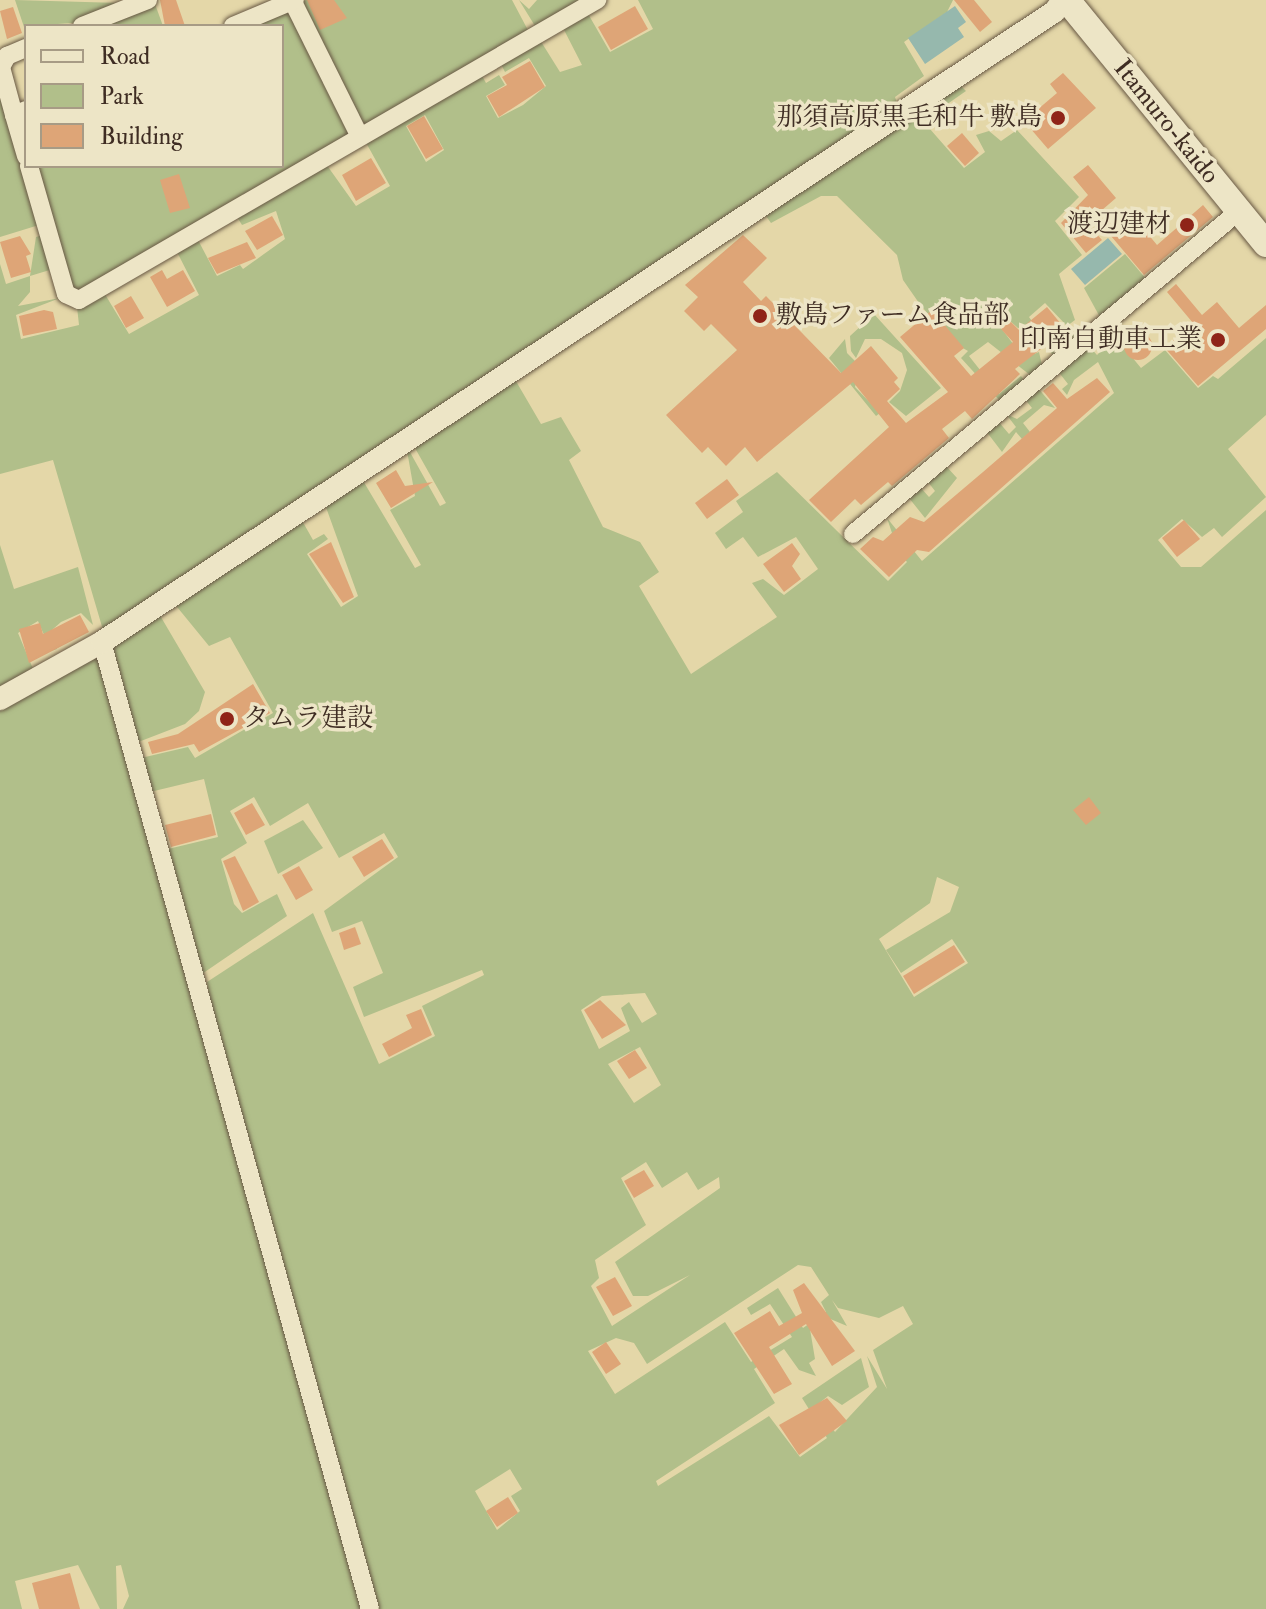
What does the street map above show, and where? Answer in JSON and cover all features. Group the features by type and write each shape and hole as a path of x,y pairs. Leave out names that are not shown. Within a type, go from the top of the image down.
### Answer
{"main road":[{"name":"Itamuro-kaido","path":"1065,0 1266,244"}],"street":[{"path":"87,24 148,0"},
{"path":"238,24 293,0 359,135"},
{"path":"30,168 66,294 79,300 359,135 597,0"},
{"path":"0,699 102,642 1054,12 1065,0"},
{"path":"24,49 7,56 1,67 20,112 24,141"},
{"path":"853,534 1239,211"},
{"path":"102,642 370,1609"}],"green space":[{"path":"15,0 155,4 162,24 24,24 24,27"},
{"path":"306,0 512,0 530,34 530,42 403,112 365,124 348,109 358,138 326,164 356,206 390,186 364,139 481,74 486,83 499,75 505,85 486,96 498,118 523,105 546,86 529,58 505,72 500,62 540,40 560,72 582,65 562,26 587,12 610,52 653,29 638,0 953,0 947,12 904,42 924,76 895,97 897,103 506,364 541,424 561,417 581,451 569,460 603,527 640,542 659,572 639,586 691,674 777,617 752,583 763,579 784,595 818,569 796,537 758,557 743,537 726,549 715,533 743,512 736,501 777,472 888,581 907,562 886,539 892,533 887,518 922,561 1114,393 1098,362 1074,380 1067,395 1062,389 1068,384 1057,370 1087,344 1097,355 1103,349 1094,338 1107,327 1141,368 1165,350 1198,388 1213,376 1218,379 1266,338 1266,415 1228,449 1266,497 1222,537 1214,528 1202,537 1182,519 1158,540 1181,567 1201,567 1266,510 1266,1609 123,1609 129,1596 121,1565 116,1566 117,1609 100,1609 78,1565 15,1581 22,1609 0,1609 0,545 14,589 78,567 93,625 81,613 61,622 52,630 57,649 51,651 38,621 18,633 39,683 108,647 53,460 0,474 0,264 6,284 30,276 30,292 18,306 60,298 16,315 21,339 79,325 77,307 103,291 129,334 199,295 177,252 198,240 217,276 240,265 243,269 285,239 276,211 242,225 237,217 267,198 258,188 200,231 84,297 72,292 36,168 284,168 284,24 253,24","holes":["425,115 444,150 426,162 406,126","424,422 428,430 411,441 446,503 440,506 406,445 415,496 390,510 421,565 415,568 362,479 323,499 358,596 341,607 307,554 328,539 324,534 313,540 300,517 289,523 284,514","173,602 209,646 230,637 273,713 195,758 188,747 141,758 150,792 204,779 218,837 168,849 170,857 158,859 128,746 185,724 199,711 205,692 158,612","254,797 270,826 308,803 339,858 384,833 398,857 324,911 332,932 362,921 383,973 353,987 364,1017 482,970 484,975 422,1006 435,1036 379,1064 313,913 207,982 211,1010 205,1012 196,978 287,916 277,894 242,913 234,904 221,859 247,843 230,811","937,877 959,887 950,912 886,950 901,973 952,939 968,963 914,997 879,939 930,903","645,993 657,1014 642,1023 629,1002 621,1008 630,1031 599,1049 581,1010 602,996","640,1047 661,1085 634,1103 608,1064","646,1162 662,1188 687,1172 698,1190 719,1177 720,1188 615,1262 633,1296 648,1296 690,1275 612,1326 591,1286 599,1278 595,1260 646,1225 621,1178","798,1265 811,1267 829,1295 821,1302 826,1312 803,1328 778,1288 747,1308 751,1315 770,1304 792,1337 751,1362 725,1322 615,1394 588,1351 616,1338 634,1343 647,1364","832,1300 838,1308 879,1318 903,1306 913,1324 873,1350 887,1389 867,1356 877,1387 835,1432 817,1405 828,1396 842,1405 869,1387 861,1358 802,1398 827,1438 800,1457 769,1416 658,1486 656,1481 775,1403 754,1369 784,1349 799,1370 816,1376 809,1363 815,1359 810,1329 828,1318 847,1326","510,1469 522,1489 511,1496 520,1511 497,1530 475,1491"]},
{"path":"519,0 529,9 537,0 587,0 535,26"},
{"path":"957,82 966,91 923,121 964,168 985,152 976,135 989,131 1001,141 1017,130 1079,197 1055,221 1082,255 1059,274 1075,320 1067,326 1045,303 1029,317 1047,343 1070,330 1075,337 1053,355 1028,326 1018,328 1010,321 1001,328 1024,358 1039,352 1042,365 1030,375 988,342 969,356 999,394 1021,376 1024,380 1000,401 961,358 968,351 949,340 919,303 903,280 897,255 837,196 821,196 771,223 766,216"},
{"path":"0,89 39,225 0,237"},
{"path":"43,235 53,269 30,276 36,237"},
{"path":"1125,254 1147,280 1101,319 1084,288"},
{"path":"874,314 941,388 906,416 889,402 900,391 907,370 902,353 881,339 865,339 856,358 851,351 850,336"},
{"path":"845,339 847,353 860,366 855,387 880,413 876,416 829,358"},
{"path":"1037,387 1055,408 1044,405 1023,423 1030,432 1022,439 1016,432 1002,452 986,431 998,421 1009,434 1016,427 1006,414 1017,419 1032,408 1024,398"},
{"path":"946,466 957,478 925,518 909,498 921,488 929,497 935,491 928,482"},
{"path":"303,820 323,848 278,874 264,841"}],"water":[{"path":"955,6 966,22 958,28 964,37 925,64 908,38"},
{"path":"1108,238 1122,254 1085,285 1071,269"}],"building":[{"path":"160,0 176,0 184,24 165,24"},
{"path":"307,0 334,0 347,18 320,30"},
{"path":"954,0 974,0 992,22 980,32"},
{"path":"635,6 648,29 611,50 598,27"},
{"path":"13,7 22,33 7,39 0,11"},
{"path":"530,61 545,87 499,117 487,96 507,85 502,77"},
{"path":"1063,73 1096,108 1048,149 1024,121 1057,93 1050,84"},
{"path":"424,116 443,149 426,159 407,126"},
{"path":"962,133 979,153 965,166 947,146"},
{"path":"371,158 386,183 356,201 342,175"},
{"path":"1088,165 1116,198 1087,223 1102,240 1086,253 1061,223 1088,195 1073,177"},
{"path":"179,174 190,208 170,213 160,180"},
{"path":"1203,205 1213,217 1144,275 1111,236 1134,217 1157,245"},
{"path":"272,216 283,235 257,250 245,231"},
{"path":"743,235 767,258 743,282 761,301 766,296 841,373 871,346 898,378 894,382 900,389 887,401 906,423 948,392 900,337 932,310 964,348 954,356 971,376 1013,342 1001,329 1010,321 1019,330 1047,307 1066,330 1015,369 1020,374 972,419 965,411 942,429 949,438 892,486 888,482 861,505 855,499 831,522 809,500 889,427 853,382 757,462 745,447 726,466 708,447 702,453 666,415 737,350 711,324 704,331 684,311 698,297 685,285"},
{"path":"20,236 31,254 26,256 31,272 11,278 0,242"},
{"path":"247,242 256,258 217,274 208,258"},
{"path":"162,270 167,279 183,270 195,291 167,307 150,277"},
{"path":"1176,284 1202,315 1217,302 1239,328 1266,305 1266,329 1198,386 1165,348 1193,323 1167,292"},
{"path":"131,296 144,318 126,328 114,306"},
{"path":"44,310 53,312 57,329 23,336 19,316"},
{"path":"1138,332 1148,336 1152,346 1148,356 1138,360 1128,356 1124,346 1128,336"},
{"path":"1097,378 1110,392 929,552 917,550 889,577 860,549 873,537 883,541 910,517 924,522 983,472 1057,408 1043,391 1053,383 1067,399"},
{"path":"396,470 405,486 433,482 391,508 376,483"},
{"path":"727,479 739,495 707,519 695,503"},
{"path":"1184,520 1200,539 1177,557 1162,538"},
{"path":"331,542 354,597 343,603 309,554"},
{"path":"792,543 800,554 792,566 801,579 784,592 763,564"},
{"path":"80,615 89,632 29,663 19,629 40,623 43,634"},
{"path":"253,684 270,713 199,752 194,744 152,754 148,742 178,734"},
{"path":"1089,797 1101,813 1086,825 1073,810"},
{"path":"252,803 265,825 246,835 234,813"},
{"path":"211,814 216,835 171,847 165,825"},
{"path":"382,839 394,858 364,877 352,857"},
{"path":"235,856 259,902 243,911 223,861"},
{"path":"299,866 313,890 296,900 282,875"},
{"path":"355,927 361,944 344,950 339,933"},
{"path":"954,945 965,962 914,994 903,976"},
{"path":"600,1000 626,1025 602,1039 584,1010"},
{"path":"421,1009 432,1035 389,1057 382,1044 412,1028 406,1015"},
{"path":"635,1050 647,1068 629,1079 617,1061"},
{"path":"644,1170 654,1186 634,1198 624,1181"},
{"path":"615,1277 632,1306 613,1316 596,1287"},
{"path":"804,1283 855,1351 832,1366 806,1324 769,1347 792,1384 774,1394 734,1333 770,1311 779,1326 802,1313 793,1290"},
{"path":"606,1342 621,1364 606,1374 592,1352"},
{"path":"827,1398 847,1421 799,1455 779,1425"},
{"path":"508,1497 518,1513 497,1527 486,1511"},
{"path":"70,1573 80,1609 39,1609 32,1583"}],"place":[{"name":"那須高原黒毛和牛 敷島","path":"1058,118"},
{"name":"渡辺建材","path":"1187,225"},
{"name":"敷島ファーム食品部","path":"760,316"},
{"name":"印南自動車工業","path":"1218,340"},
{"name":"タムラ建設","path":"227,719"}]}
